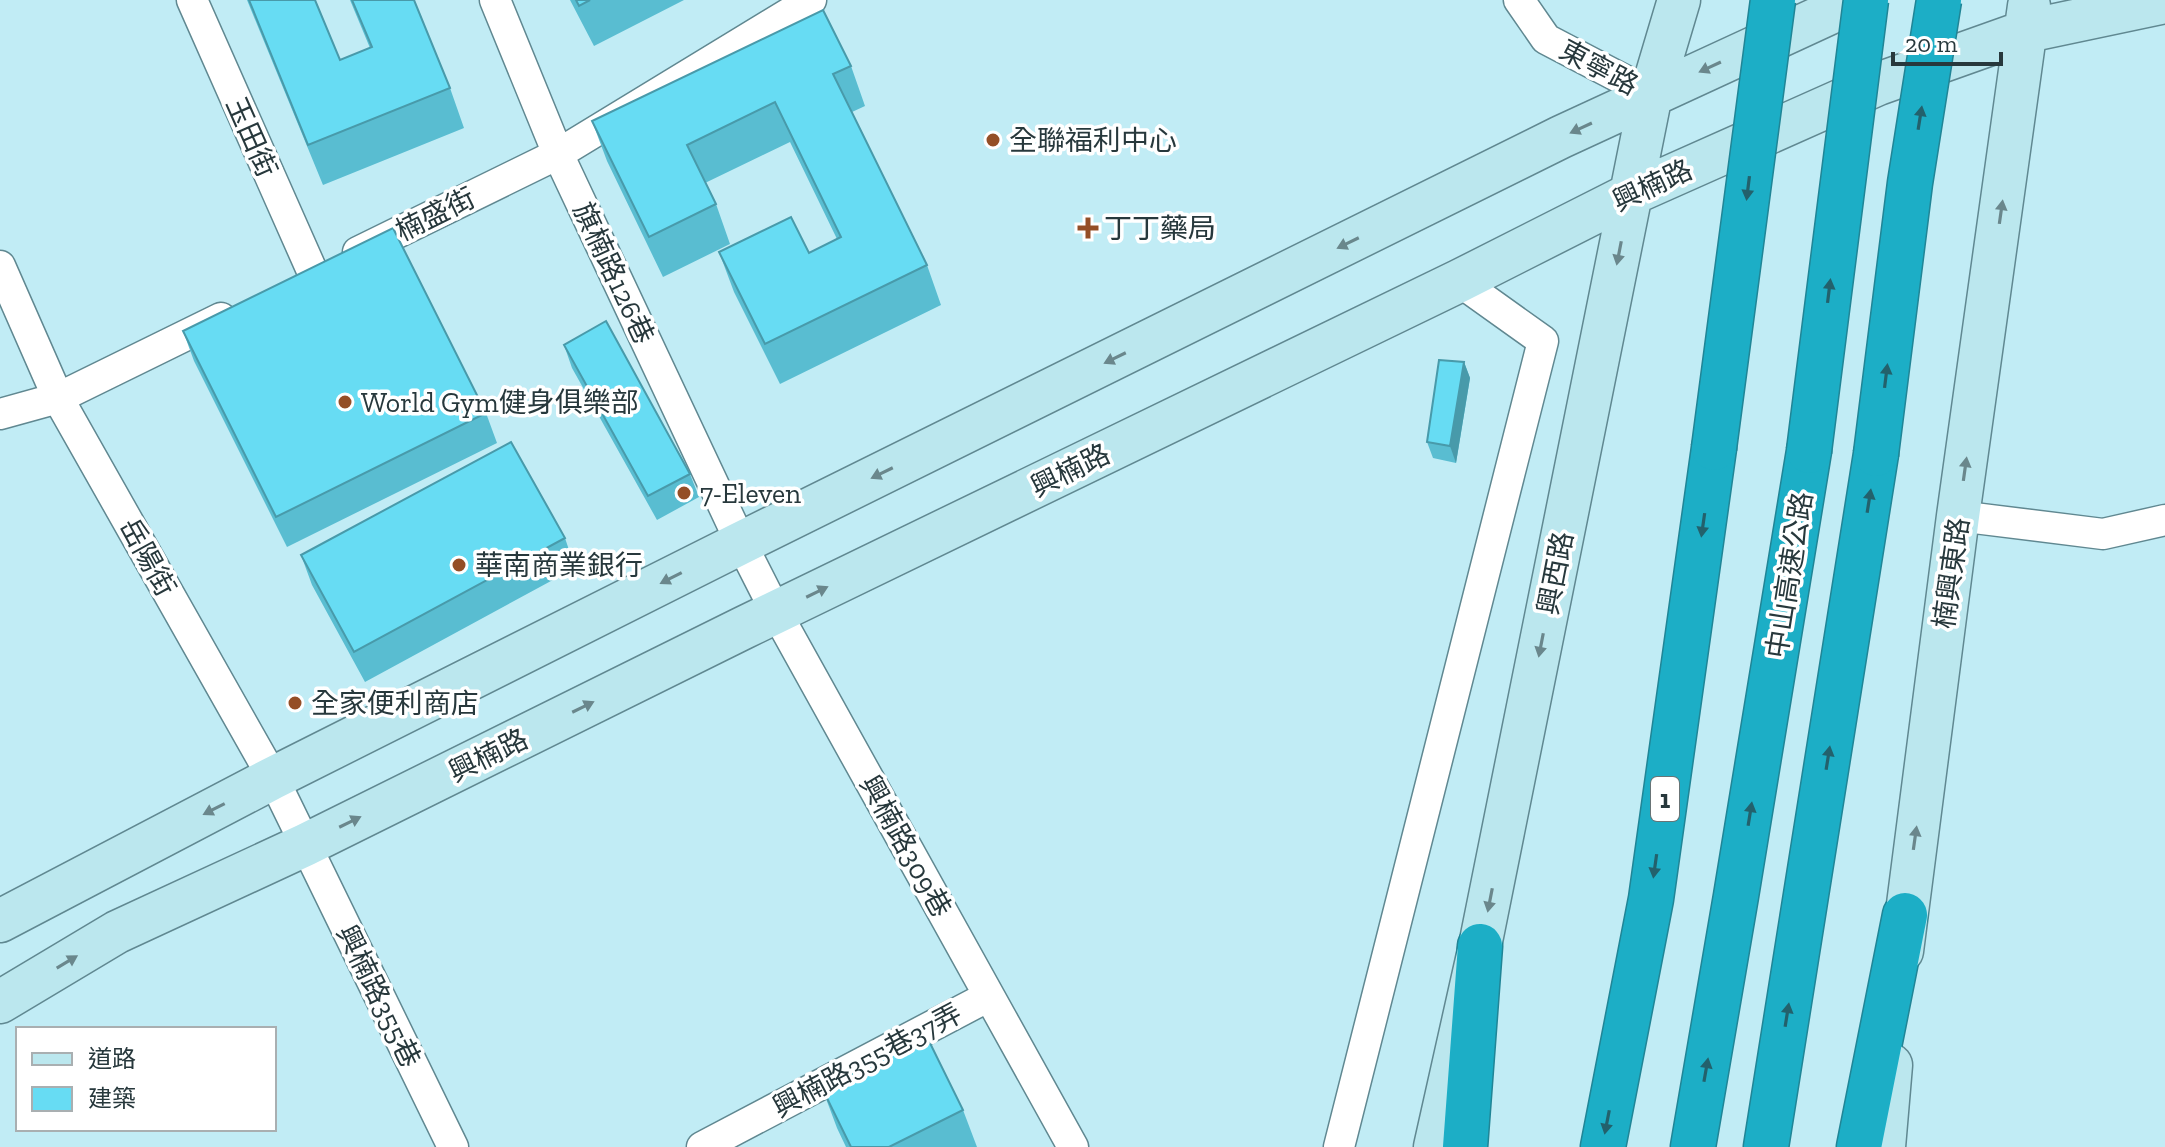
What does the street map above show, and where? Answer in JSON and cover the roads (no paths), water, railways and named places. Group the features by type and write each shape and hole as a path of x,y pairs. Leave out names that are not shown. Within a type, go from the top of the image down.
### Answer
{"highway":[{"name":"1","path":"1603,1147 1651,899 1773,0"},
{"name":"中山高速公路","path":"1693,1147 1809,451 1866,0"},
{"path":"1766,1147 1876,454 1910,183 1939,0"},
{"path":"1859,1147 1905,915"},
{"path":"1465,1147 1480,946"}],"street":[{"name":"玉田街","path":"192,0 313,273"},
{"name":"旗楠路126巷","path":"495,0 558,154 741,543"},
{"name":"楠盛街","path":"285,287 558,154 811,0"},
{"name":"東寧路","path":"1519,0 1546,39 1651,94"},
{"name":"興西路","path":"1435,1147 1480,946 1651,94 1679,0"},
{"path":"0,921 273,778 741,543 1651,94 1858,0"},
{"name":"興楠路","path":"0,1002 117,932 305,845 1631,194 2028,15 2165,2"},
{"name":"楠興東路","path":"1884,1147 1905,915 2028,15"},
{"name":"岳陽街","path":"0,266 58,398 273,778 305,845"},
{"path":"1339,1147 1543,341 1459,281"},
{"path":"0,414 58,398 242,308"},
{"path":"1958,516 2103,534 2165,520"},
{"name":"興楠路309巷","path":"741,543 776,612 1073,1147"},
{"name":"興楠路355巷","path":"305,845 453,1147"},
{"name":"興楠路355巷37弄","path":"702,1147 989,996"}],"place":[{"name":"全聯福利中心","path":"993,140"},
{"name":"丁丁藥局","path":"1088,228"},
{"name":"World Gym健身俱樂部","path":"345,402"},
{"name":"7-Eleven","path":"684,493"},
{"name":"華南商業銀行","path":"459,565"},
{"name":"全家便利商店","path":"295,703"}]}
